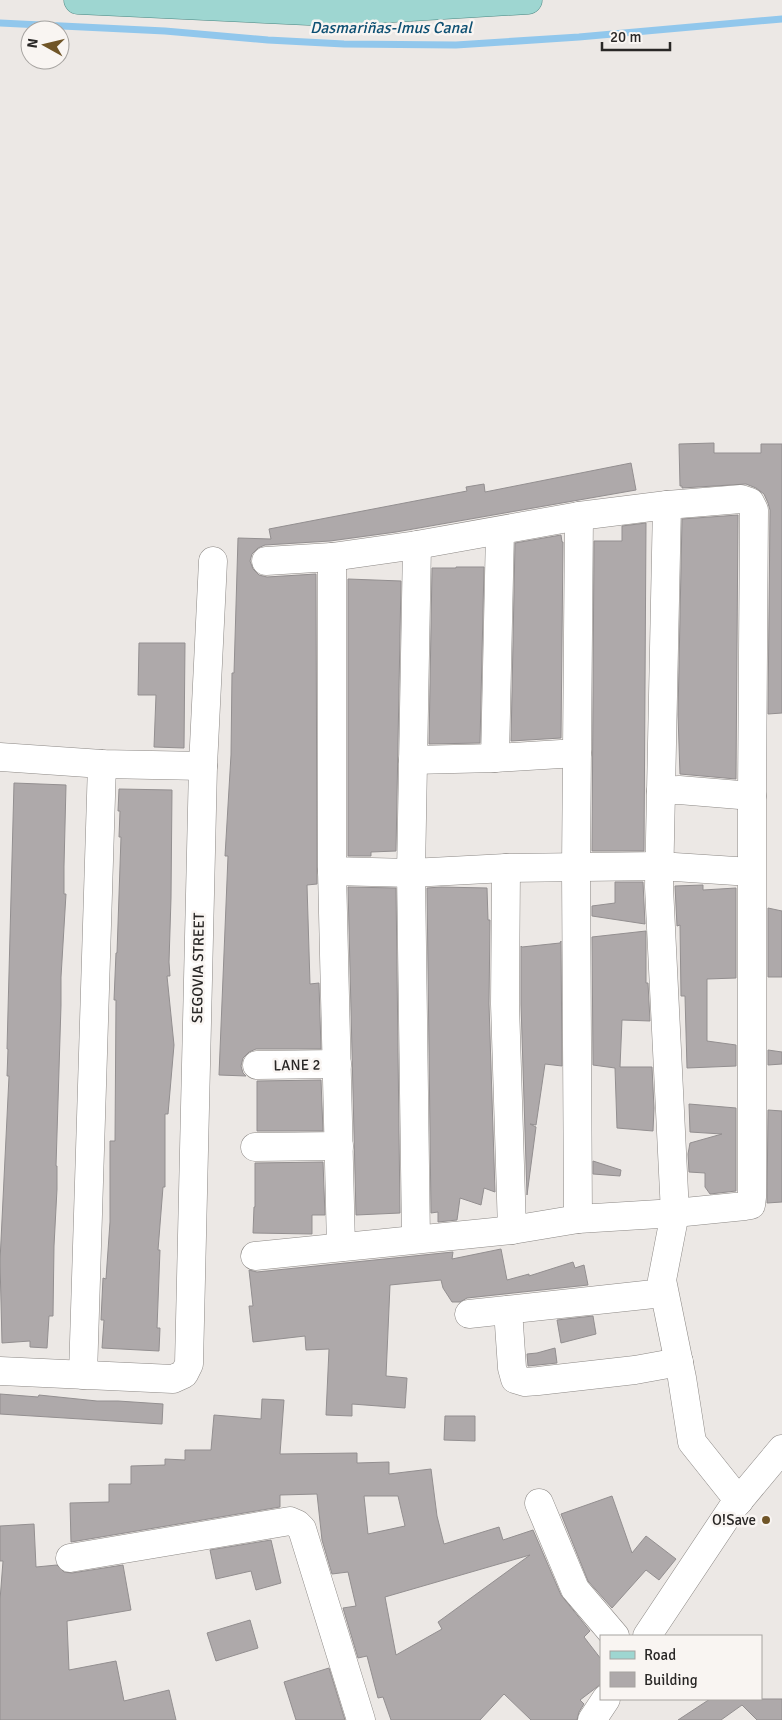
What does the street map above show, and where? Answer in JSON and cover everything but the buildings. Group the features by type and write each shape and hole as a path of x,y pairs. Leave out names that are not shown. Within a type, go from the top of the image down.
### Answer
{"main road":[{"path":"78,0 326,6 528,0"}],"street":[{"path":"255,1256 512,1230 578,1219 676,1213 751,1204 754,510 750,502 741,499 667,505 579,516 417,545 332,557 266,561"},
{"path":"667,505 659,866 676,1213 662,1280 663,1293 679,1362 692,1442 739,1501"},
{"path":"578,1219 576,868 579,516"},
{"path":"495,758 500,530"},
{"path":"416,1239 411,873 417,545"},
{"path":"332,557 332,871 342,1247"},
{"name":"SEGOVIA STREET","path":"82,1375 173,1379 184,1374 189,1364 203,766 212,561"},
{"path":"412,760 495,758 577,752"},
{"path":"0,757 102,764 203,766"},
{"path":"0,1372 82,1375 102,764"},
{"path":"660,791 679,790 752,796"},
{"path":"332,871 411,873 506,868 659,866 752,872"},
{"path":"506,868 505,1004 512,1230"},
{"name":"LANE 2","path":"257,1065 337,1064"},
{"path":"255,1147 339,1146"},
{"path":"469,1314 663,1293"},
{"path":"508,1310 512,1368 515,1379 525,1382 538,1381 635,1370 679,1362"},
{"path":"648,1635 731,1510 779,1458"},
{"path":"539,1503 575,1589 614,1635"},
{"path":"70,1558 290,1521 297,1524 302,1529 360,1720"},
{"path":"592,1720 605,1700"}],"waterway":[{"name":"Dasmariñas-Imus Canal","path":"0,23 165,31 268,40 344,44 456,45 579,37 782,19"}],"place":[{"name":"O!Save","path":"766,1520"}]}
